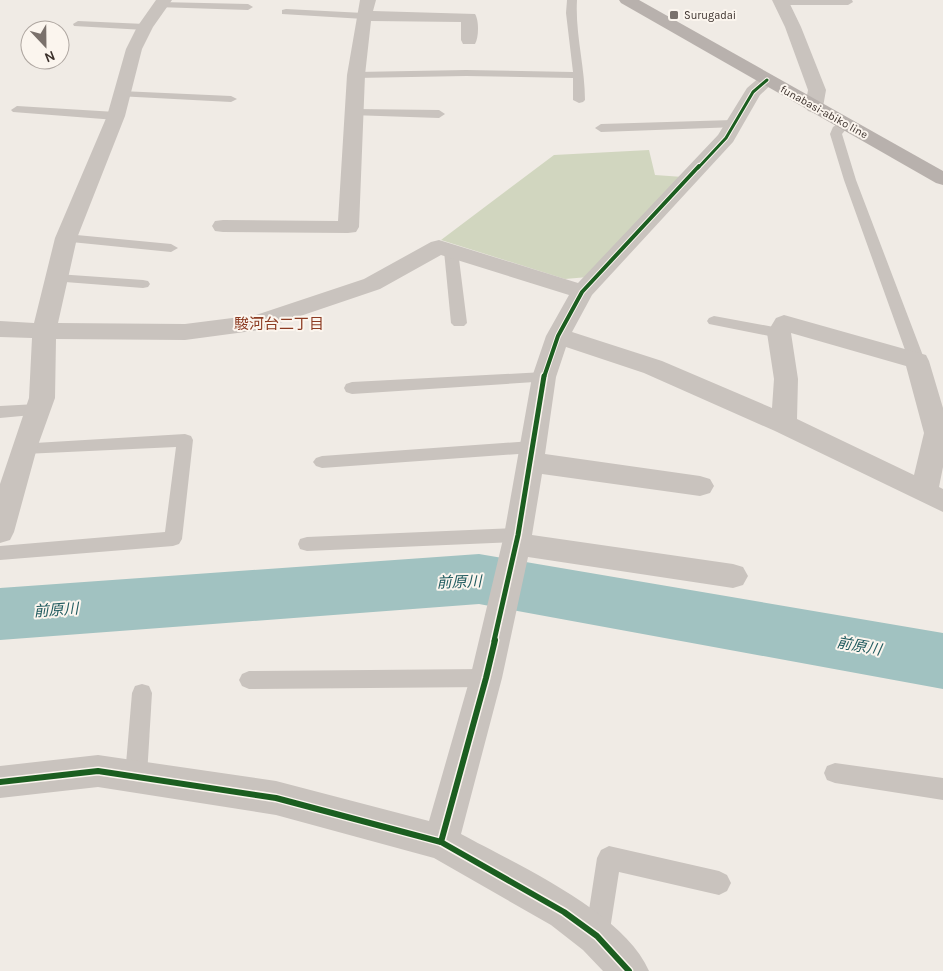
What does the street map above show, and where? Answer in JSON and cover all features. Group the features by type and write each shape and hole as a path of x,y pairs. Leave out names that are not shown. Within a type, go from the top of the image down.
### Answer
{"main road":[{"name":"funabasi-abiko line","path":"626,0 943,179"}],"street":[{"path":"0,532 24,448 42,398 44,331 66,238 116,116 134,49 145,27 162,2"},
{"path":"780,2 793,27 817,90 814,107"},
{"path":"223,226 348,227 356,75 366,8 469,17 469,40"},
{"path":"441,842 486,678 517,540 544,377 558,336 582,292 726,138 753,92 767,80"},
{"path":"0,329 185,332 259,322 372,284 439,247 582,292"},
{"path":"558,336 653,367 784,424 934,496 937,433 917,361 784,323 779,333 786,379 784,424"},
{"path":"531,454 700,486"},
{"path":"517,540 732,576"},
{"path":"0,782 98,771 136,776 276,798 441,842 564,912 597,936 628,971"}],"lane":[{"path":"572,0 571,13 579,75 579,100"},
{"path":"162,2 248,7"},
{"path":"780,2 848,2"},
{"path":"286,12 366,8"},
{"path":"78,24 145,27"},
{"path":"356,75 466,73 579,75"},
{"path":"122,94 231,99"},
{"path":"16,110 116,116"},
{"path":"355,114 438,114"},
{"path":"602,128 733,124"},
{"path":"844,124 837,130 836,134 850,180 917,361"},
{"path":"66,238 170,248"},
{"path":"451,251 459,323"},
{"path":"57,278 143,284"},
{"path":"714,322 779,333"},
{"path":"352,388 544,377"},
{"path":"0,412 37,410"},
{"path":"0,553 173,539 185,440 24,448"},
{"path":"322,462 531,454"},
{"path":"307,544 517,540"},
{"path":"249,680 486,678"},
{"path":"136,776 142,692"},
{"path":"835,773 943,789"},
{"path":"597,936 609,858 719,883"}],"green space":[{"path":"649,150 655,175 683,177 588,277 565,279 441,240 554,155"}],"waterway":[{"name":"前原川","path":"0,614 479,579 943,661"}],"cycle path":[{"path":"441,842 486,678 518,535 544,377 558,336 582,292 726,138 753,92 767,80"},
{"path":"0,782 98,771 276,798 441,842 564,912 597,936 629,971"}],"place":[{"name":"Surugadai","path":"674,15"}],"district":[{"name":"駿河台二丁目","path":"279,324"}]}
